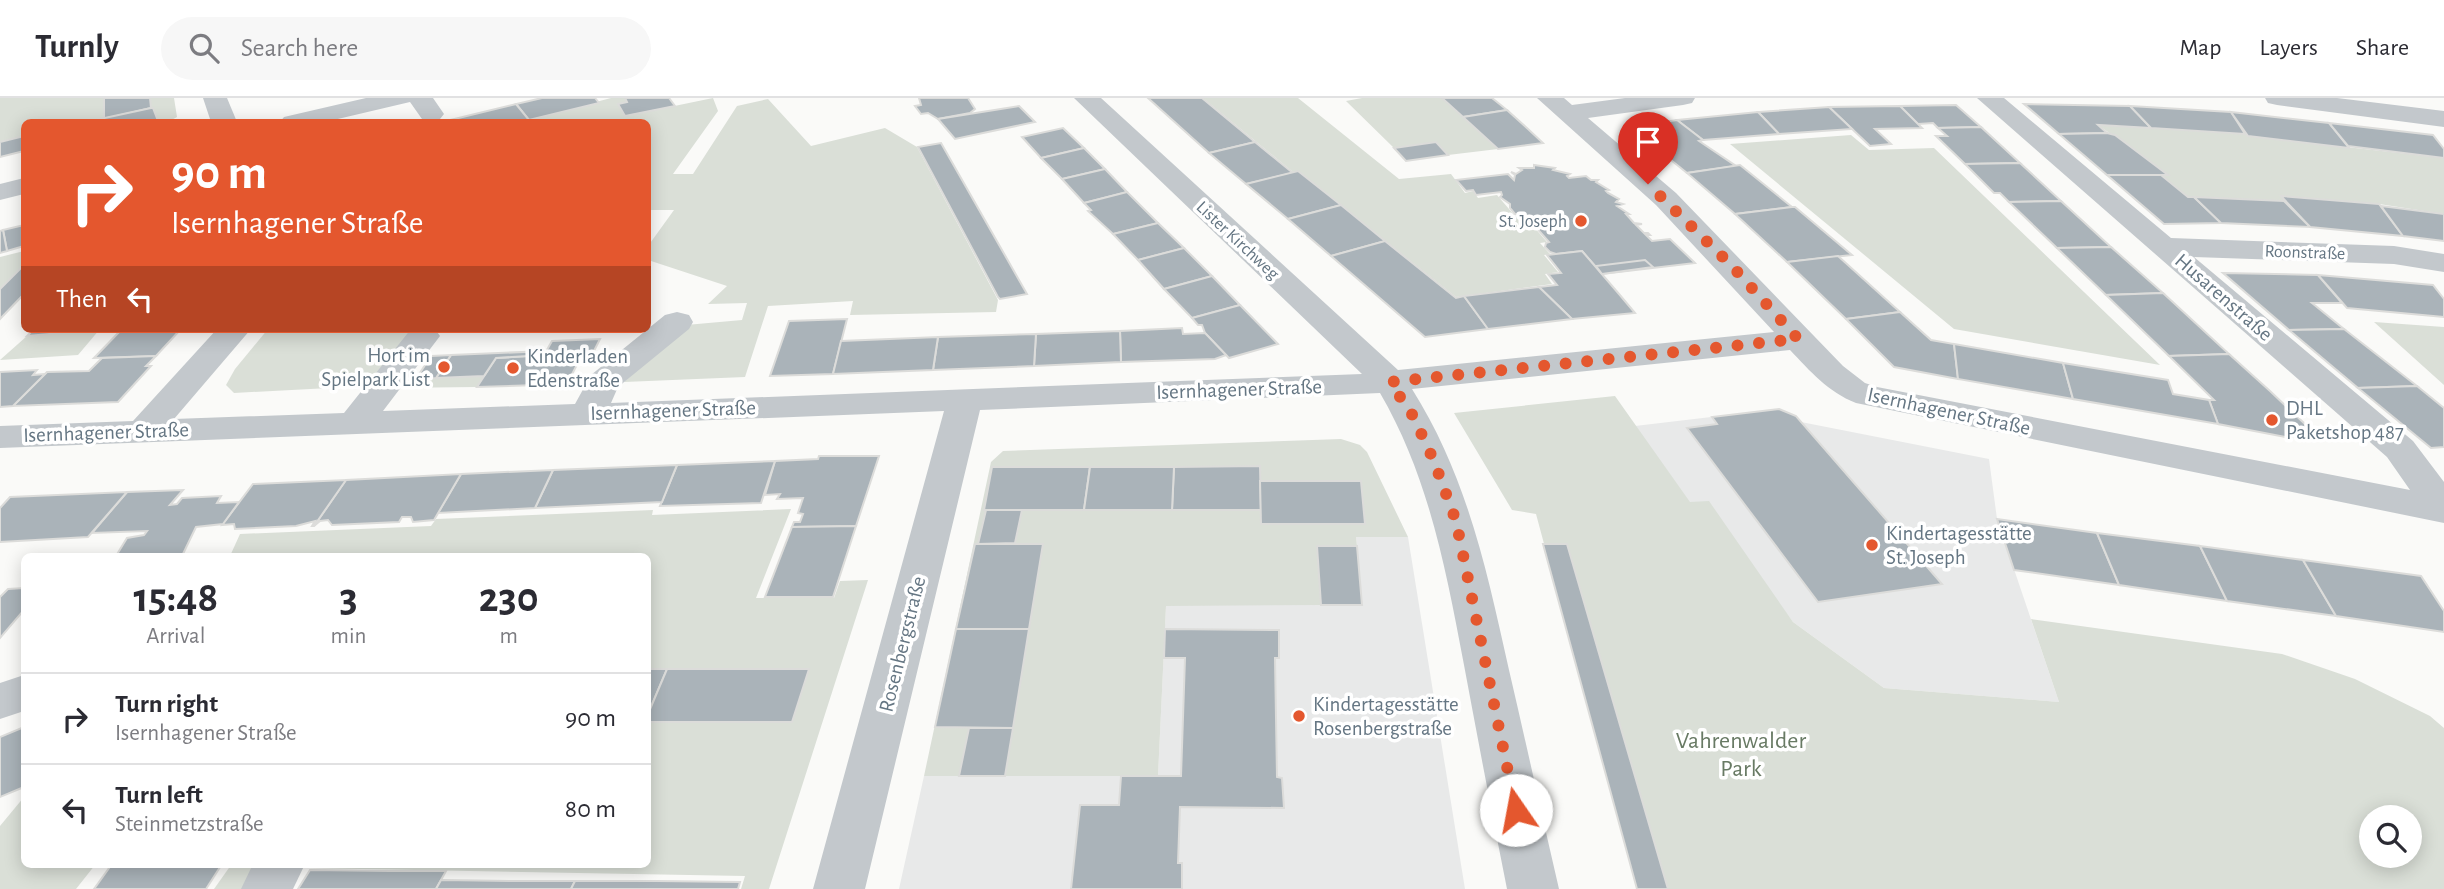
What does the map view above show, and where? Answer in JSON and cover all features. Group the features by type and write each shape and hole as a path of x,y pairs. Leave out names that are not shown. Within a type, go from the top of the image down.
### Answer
{"street":[{"path":"215,98 223,119"},
{"path":"326,119 400,98"},
{"name":"Lister Kirchweg","path":"1086,98 1390,382 1413,416 1434,461 1456,521 1533,889"},
{"path":"1558,106 1683,98"},
{"name":"Husarenstraße","path":"1989,98 2400,449 2444,509"},
{"path":"2277,98 2444,119"},
{"path":"1558,106 1666,199 1798,339"},
{"path":"0,192 21,187"},
{"name":"Roonstraße","path":"2166,247 2394,255 2444,263"},
{"path":"588,413 603,382 677,321"},
{"path":"145,430 232,333"},
{"path":"356,422 423,336"},
{"name":"Isernhagener Straße","path":"0,436 1390,382 1798,339 1840,382 1868,396 2444,509"},
{"name":"Rosenbergstraße","path":"839,889 965,399"},
{"path":"0,702 21,693"},
{"path":"267,889 278,868"}],"shaded area":[{"name":"Kindertagesstätte St. Joseph","path":"1779,409 1796,416 1801,422 1989,459 1997,519 2059,702 1884,688 1793,622 1763,582 1690,503 1635,426"},
{"name":"Kindertagesstätte Rosenbergstraße","path":"1356,537 1408,537 1465,889 899,889 924,776 1158,776 1166,605 1362,605"}],"green space":[{"path":"0,98 104,98 104,119 21,119 21,137 0,142"},
{"path":"150,98 174,98 177,117 157,119"},
{"path":"611,98 625,98 627,102 618,104 626,116 713,98 718,111 673,174 693,174 737,106 768,99 811,146 885,128 917,147 998,300 996,312 850,315 853,301 768,306 745,377 624,382 686,325 742,320 747,303 708,304 727,286 651,261 651,242 674,210 651,210 651,119 531,119"},
{"path":"1203,98 1298,98 1399,179 1451,174 1465,193 1473,191 1478,198 1497,195 1515,216 1527,219 1547,242 1540,243 1550,254 1544,255 1558,272 1545,274 1552,284 1456,297 1298,171 1293,172"},
{"path":"1362,98 1442,98 1498,149 1448,155 1436,142 1394,148 1346,101"},
{"path":"2098,125 2245,134 2444,158 2444,214 2379,204 2282,196 2284,201 2188,197 2161,175 2167,174"},
{"path":"1851,135 1869,150 1934,148 2160,365 1954,329 1730,144"},
{"path":"21,252 21,268 0,289 0,257"},
{"path":"2374,322 2444,327 2444,385"},
{"path":"97,333 78,355 0,360 27,336"},
{"path":"265,333 414,333 367,386 234,393 226,385 235,369"},
{"path":"484,376 477,387 389,388 395,380"},
{"name":"Vahrenwalder Park","path":"1615,396 1690,502 1709,501 1793,622 1884,688 2059,702 2031,619 2282,654 2355,679 2430,716 2444,728 2444,889 1637,889 1536,514 1512,510 1454,413"},
{"path":"1341,439 1360,445 1367,452 1408,537 1356,537 1357,546 1317,546 1321,605 1166,606 1158,776 924,776 991,462 1003,451"},
{"path":"791,509 756,598 834,598 840,581 868,580 769,889 741,889 745,876 306,868 651,868 651,553 231,553 240,534 431,526 436,519 653,510 652,515"},
{"path":"21,801 21,868 93,868 76,889 0,889 0,826"},
{"path":"229,868 260,868 248,889 214,889"}],"building":[{"path":"104,98 150,98 151,108 104,119"},
{"path":"542,98 595,98 599,103 533,119 528,119 516,104"},
{"path":"625,98 669,98 675,106 625,116 618,104 627,102"},
{"path":"919,98 968,98 975,109 970,113 938,119 928,113 921,114 915,106 921,105"},
{"path":"1148,98 1202,98 1255,142 1209,153"},
{"path":"1442,98 1492,98 1507,110 1463,117"},
{"path":"516,104 528,119 454,119"},
{"path":"2024,104 2130,106 2151,128 2098,125 2107,133 2059,134"},
{"path":"1956,105 1981,127 1938,128 1933,123 1918,124 1900,106"},
{"path":"1019,106 1035,122 955,139 938,119"},
{"path":"1900,106 1922,128 1875,129 1891,144 1870,146 1829,107"},
{"path":"2130,106 2231,112 2245,134 2151,128"},
{"path":"1829,107 1852,129 1779,134 1758,112"},
{"path":"151,108 157,119 100,119"},
{"path":"1507,110 1543,143 1498,149 1463,117"},
{"path":"1758,112 1779,134 1703,140 1677,120"},
{"path":"2231,112 2329,123 2349,148 2248,136"},
{"path":"1677,120 1703,140 1699,141 1736,166 1687,173 1630,127"},
{"path":"2329,123 2433,135 2444,149 2444,158 2348,146"},
{"path":"1981,127 2020,163 1965,164 1936,136 1947,136 1938,128"},
{"path":"1063,128 1084,148 1041,158 1022,137"},
{"path":"2059,134 2115,135 2168,175 2107,175"},
{"path":"21,137 21,152 0,157 0,142"},
{"path":"1255,142 1293,173 1246,184 1209,153"},
{"path":"1436,142 1448,155 1406,161 1394,148"},
{"path":"941,143 1027,294 1000,299 998,297 918,147"},
{"path":"1084,148 1105,169 1062,179 1041,158"},
{"path":"2020,163 2061,201 2009,202 2000,193 1994,193 1965,164"},
{"name":"St. Joseph","path":"1534,165 1555,168 1553,170 1570,174 1567,176 1569,178 1586,176 1591,180 1598,180 1596,182 1609,190 1606,191 1608,193 1619,199 1616,202 1623,204 1617,206 1629,214 1626,214 1634,223 1642,224 1636,225 1650,235 1646,235 1652,241 1670,239 1695,263 1602,274 1582,251 1556,254 1550,252 1545,247 1549,242 1527,217 1521,218 1521,215 1515,214 1510,204 1500,197 1501,192 1476,195 1473,190 1466,191 1456,180 1508,174 1514,180 1515,175 1511,172 1516,174 1522,170 1519,168 1534,168"},
{"path":"1740,165 1792,207 1735,214 1687,173"},
{"path":"1105,169 1127,192 1084,203 1062,179"},
{"path":"1298,171 1341,205 1288,219 1246,184"},
{"path":"2107,175 2161,175 2188,197 2194,197 2221,223 2164,224"},
{"path":"1127,192 1158,223 1113,234 1088,211 1091,210 1084,203"},
{"path":"2281,196 2379,204 2403,236 2310,227"},
{"path":"2194,197 2284,201 2310,227 2221,223"},
{"path":"2061,201 2111,247 2057,248 2009,202"},
{"path":"1341,205 1385,241 1331,256 1288,219"},
{"path":"2381,206 2444,214 2444,241 2403,236"},
{"path":"1795,207 1852,255 1787,262 1735,214"},
{"path":"1158,223 1184,248 1138,260 1113,234"},
{"path":"21,226 21,247 7,251 3,230"},
{"path":"3,230 7,251 0,253 0,231"},
{"path":"1385,241 1456,298 1464,296 1488,329 1425,337 1331,256"},
{"path":"2111,247 2163,293 2106,295 2057,248"},
{"path":"1184,248 1212,276 1164,289 1138,260"},
{"path":"1582,251 1635,313 1572,319 1539,287 1557,285 1548,274 1561,273 1547,255"},
{"path":"1838,256 1900,312 1846,319 1787,262"},
{"path":"1645,260 1653,267 1602,274 1596,266"},
{"path":"21,268 21,297 0,319 0,289"},
{"path":"2223,273 2318,275 2342,303 2312,303 2344,329 2289,330"},
{"path":"2318,275 2433,285 2444,299 2444,317 2347,308"},
{"path":"1212,276 1240,305 1192,318 1164,289"},
{"path":"1539,287 1572,319 1488,329 1464,296"},
{"path":"2163,293 2229,354 2169,356 2106,295"},
{"path":"1240,305 1278,344 1229,358 1205,333 1202,325 1198,325 1192,318"},
{"path":"1900,312 1931,340 1954,344 1958,379 1894,367 1846,319"},
{"path":"847,319 833,374 770,376 789,321"},
{"path":"1182,328 1183,334 1205,333 1226,355 1215,359 1121,362 1120,331"},
{"path":"2344,329 2417,386 2358,388 2289,330"},
{"path":"1120,331 1121,362 1034,366 1036,334"},
{"path":"30,333 61,333 27,336"},
{"path":"118,333 177,333 156,356 94,358"},
{"path":"1036,334 1034,366 933,370 938,337"},
{"path":"938,337 933,370 833,374 841,341"},
{"path":"600,339 592,355 582,355 567,384 477,387 496,358 544,355 552,341"},
{"path":"1954,344 2063,363 2073,399 1958,379"},
{"path":"547,351 544,355 496,358 484,376 436,378 451,355"},
{"path":"2229,354 2307,426 2291,438 2218,424 2209,400 2214,400 2169,356"},
{"path":"451,355 436,378 416,379 431,356"},
{"path":"156,356 146,366 151,366 118,402 13,406 47,372 89,371 102,358"},
{"path":"2063,363 2168,380 2173,394 2209,400 2218,424 2073,399"},
{"path":"37,370 33,375 45,374 13,406 0,407 0,372"},
{"path":"2417,386 2444,408 2444,447 2431,448 2358,388"},
{"path":"1779,409 1796,416 1942,584 1818,602 1687,428 1717,424 1712,417"},
{"path":"819,456 879,456 856,526 792,527 794,522 800,522 803,514 798,513 803,498 777,499 780,494 765,495 775,461 818,459"},
{"path":"775,461 761,503 660,506 677,465"},
{"path":"677,465 662,502 535,508 553,470"},
{"path":"1260,466 1261,510 1172,510 1174,467"},
{"path":"992,467 1090,467 1084,510 984,510"},
{"path":"1090,467 1174,467 1172,510 1084,510"},
{"path":"553,470 535,508 438,513 461,474"},
{"path":"461,474 434,520 413,522 411,517 402,517 399,522 332,525 328,520 320,521 314,526 346,480"},
{"path":"346,480 314,526 315,521 296,526 235,529 234,524 222,525 253,484"},
{"path":"1260,481 1361,481 1365,524 1261,524"},
{"path":"183,490 170,505 177,504 182,498 221,496 217,503 239,502 223,524 196,527 183,553 118,553 127,538 144,535 147,531 92,533 127,492"},
{"path":"127,492 88,537 0,542 0,508 10,497"},
{"path":"986,510 1022,510 1015,543 978,544"},
{"path":"1997,519 2097,533 2119,585 2014,570"},
{"path":"856,526 833,597 765,597 792,527"},
{"path":"2097,533 2200,546 2227,601 2119,585"},
{"path":"975,544 1043,544 1029,629 956,629"},
{"path":"1543,544 1567,544 1668,889 1637,889"},
{"path":"1317,546 1357,546 1362,605 1321,605"},
{"path":"2200,546 2303,560 2336,616 2227,601"},
{"path":"2303,560 2421,576 2444,611 2444,632 2336,616"},
{"path":"21,588 21,614 0,638 0,597 8,589"},
{"path":"956,629 1029,629 1013,728 935,727"},
{"path":"1165,629 1279,630 1279,658 1275,658 1277,777 1282,778 1284,808 1180,807 1178,863 1182,863 1182,889 1071,889 1080,805 1119,805 1121,776 1181,776 1185,658 1164,658"},
{"path":"651,669 667,669 651,707"},
{"path":"667,669 809,669 792,722 651,722 651,707"},
{"path":"21,728 21,788 0,797 0,737"},
{"path":"969,728 1013,728 1005,776 959,776"},
{"path":"109,868 219,868 206,889 94,889"},
{"path":"310,870 446,871 436,889 298,889"},
{"path":"441,880 575,881 571,889 436,889"},
{"path":"575,881 740,882 738,889 571,889"}],"place":[{"name":"St. Joseph","path":"1581,221"},
{"name":"Hort im Spielpark List","path":"444,367"},
{"name":"Kinderladen Edenstraße","path":"513,368"},
{"name":"DHL Paketshop 487","path":"2272,420"},
{"name":"Kindertagesstätte St. Joseph","path":"1872,545"},
{"name":"Kindertagesstätte Rosenbergstraße","path":"1299,716"}],"route":[{"path":"1516,810 1456,521 1434,461 1413,416 1390,382 1798,339 1731,265 1648,184"}]}
